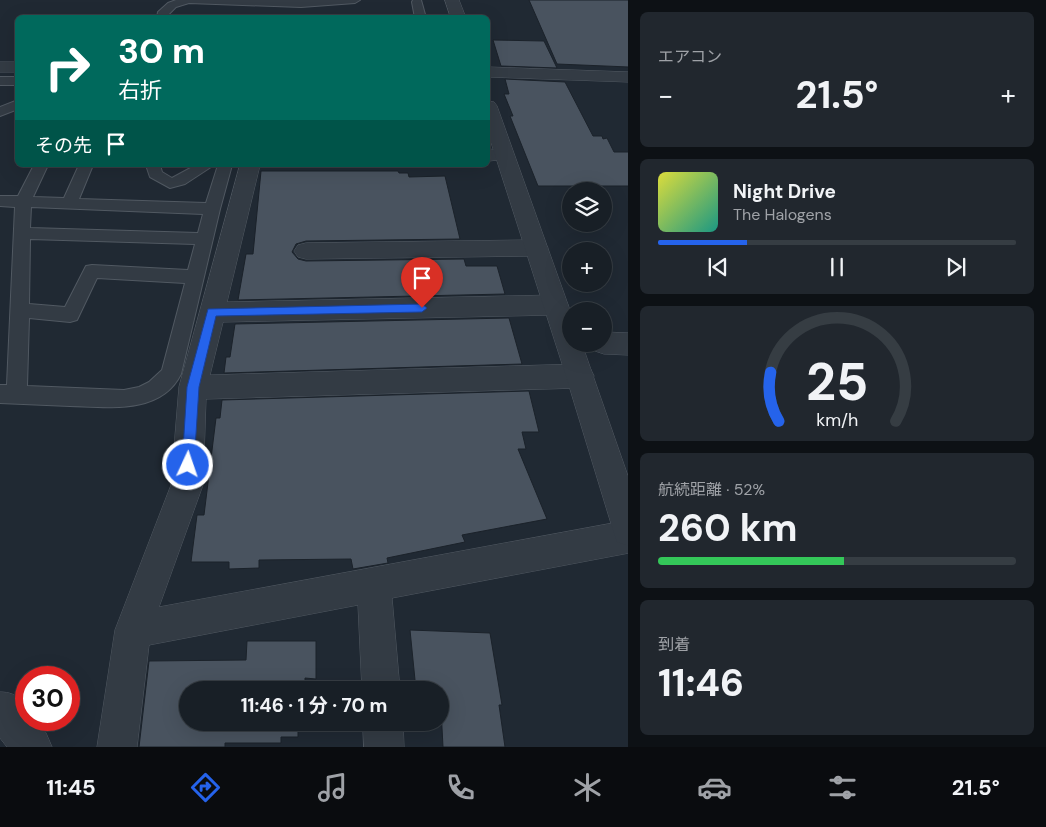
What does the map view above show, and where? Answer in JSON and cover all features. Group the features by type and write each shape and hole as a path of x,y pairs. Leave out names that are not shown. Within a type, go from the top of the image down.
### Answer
{"street":[{"path":"452,0 458,15"},
{"path":"0,67 15,67"},
{"path":"490,72 628,77"},
{"path":"490,118 496,155 536,248 562,321"},
{"path":"117,747 133,630 187,485 193,387 249,167"},
{"path":"306,251 536,248"},
{"path":"212,312 556,305"},
{"path":"612,343 628,344"},
{"path":"573,352 628,530"},
{"path":"193,387 580,376"},
{"path":"133,630 628,536"},
{"path":"374,585 380,681"},
{"path":"0,712 5,712 32,747"},
{"path":"383,731 384,747"}],"lane":[{"path":"162,15 172,5 189,0 300,4 355,0"},
{"path":"418,1 420,15"},
{"path":"0,81 15,81"},
{"path":"0,112 15,105"},
{"path":"0,124 15,118"},
{"path":"40,167 23,202 19,310 8,394 124,399 144,396 161,386 171,374 204,239 224,167"},
{"path":"69,204 85,167"},
{"path":"153,167 155,174 170,183 180,181 204,167"},
{"path":"0,201 212,209"},
{"path":"22,233 204,239"},
{"path":"19,310 70,315 92,271 195,277"}],"building":[{"path":"529,0 628,0 628,67 557,64"},
{"path":"493,40 544,41 557,68 501,66"},
{"path":"505,79 565,82 593,136 602,136 603,139 607,138 614,152 628,152 628,186 612,186 612,182 562,182 562,186 538,186 510,116 513,116 504,94 509,94"},
{"path":"261,171 398,171 399,173 408,173 409,177 445,176 460,239 306,241 296,244 292,252 298,259 306,261 464,259 466,266 497,266 505,294 238,300 246,254 253,254"},
{"path":"509,318 522,364 224,373 226,357 230,357 235,324"},
{"path":"529,391 539,432 522,432 526,449 518,449 547,519 462,535 465,542 387,558 388,563 353,569 351,559 259,560 259,568 229,569 229,562 191,562 197,515 204,515 216,418 220,418 222,400"},
{"path":"410,630 490,633 502,705 499,705 505,747 443,747 442,731 449,731 449,681 415,681"},
{"path":"247,641 316,641 316,679 305,678 305,681 179,681 179,731 298,731 298,737 281,737 281,743 225,743 225,747 139,747 149,661 246,660"}],"route":[{"path":"188,465 193,387 212,312 422,308"}]}
